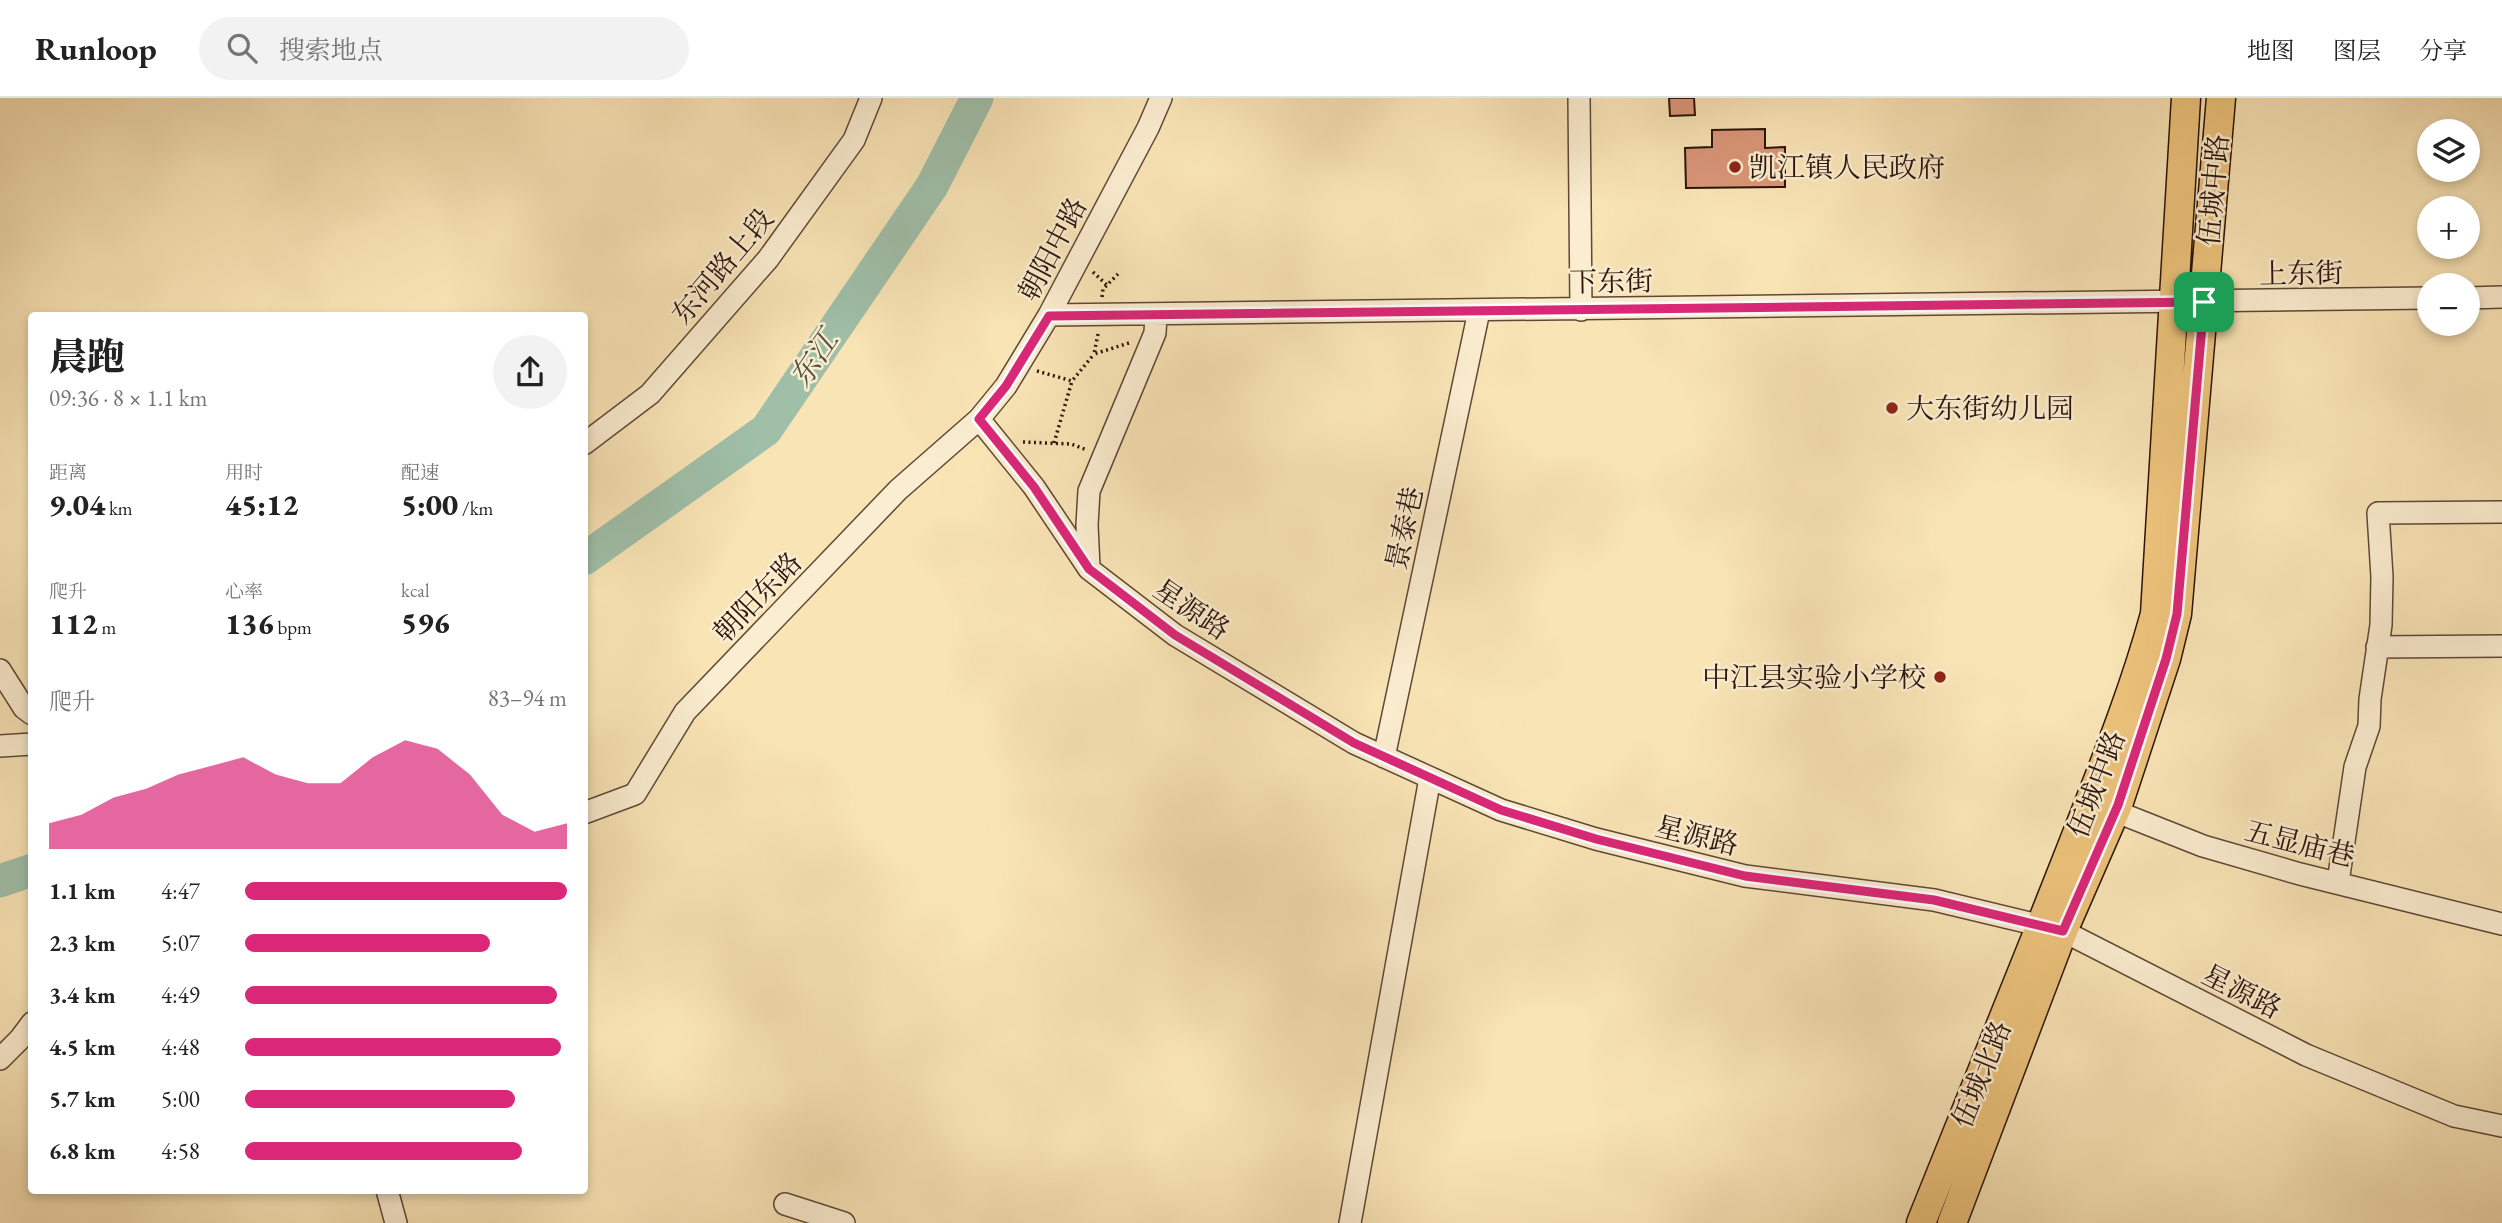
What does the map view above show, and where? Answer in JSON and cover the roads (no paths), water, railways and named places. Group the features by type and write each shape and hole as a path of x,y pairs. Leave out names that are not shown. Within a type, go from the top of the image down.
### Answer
{"main road":[{"name":"伍城中路","path":"2102,807 2125,708 2155,614 2186,98"},
{"name":"伍城中路","path":"2052,928 2102,807 2155,694 2177,614 2221,98"},
{"name":"伍城北路","path":"1921,1223 2052,928"},
{"name":"伍城北路","path":"1952,1223 2052,928"}],"street":[{"name":"东河路上段","path":"588,441 650,394 768,259 854,140 871,98"},
{"name":"朝阳中路","path":"979,419 1006,386 1049,316 1148,128 1161,98"},
{"path":"1579,98 1581,310"},
{"path":"2480,298 2502,297"},
{"name":"上东街","path":"2173,302 2417,298"},
{"name":"下东街","path":"1049,316 2173,302"},
{"name":"景泰巷","path":"1384,757 1479,311"},
{"path":"1089,569 1089,491 1155,333 1156,314"},
{"name":"星源路","path":"979,419 1034,487 1089,569 1175,635 1354,743 1384,757 1501,810 1596,839 1745,876 1934,900 2052,928 2306,1055 2454,1116 2502,1126"},
{"name":"朝阳东路","path":"588,812 635,794 685,712 898,490 979,419"},
{"path":"2338,881 2356,767 2369,726 2378,647 2382,577 2378,513 2502,512"},
{"path":"2378,647 2502,646"},
{"path":"0,670 28,711"},
{"path":"0,746 28,744"},
{"path":"1350,1223 1430,778"},
{"name":"五显庙巷","path":"2102,807 2203,846 2300,874 2338,881 2502,924"},
{"path":"0,1059 28,1028"},
{"path":"388,1194 396,1223"},
{"path":"785,1204 844,1223"}],"waterway":[{"name":"东江","path":"588,556 766,430 932,186 977,98"},
{"name":"东江","path":"0,881 28,871"}],"place":[{"name":"凯江镇人民政府","path":"1735,167"},
{"name":"大东街幼儿园","path":"1892,408"},
{"name":"中江县实验小学校","path":"1940,677"}]}
